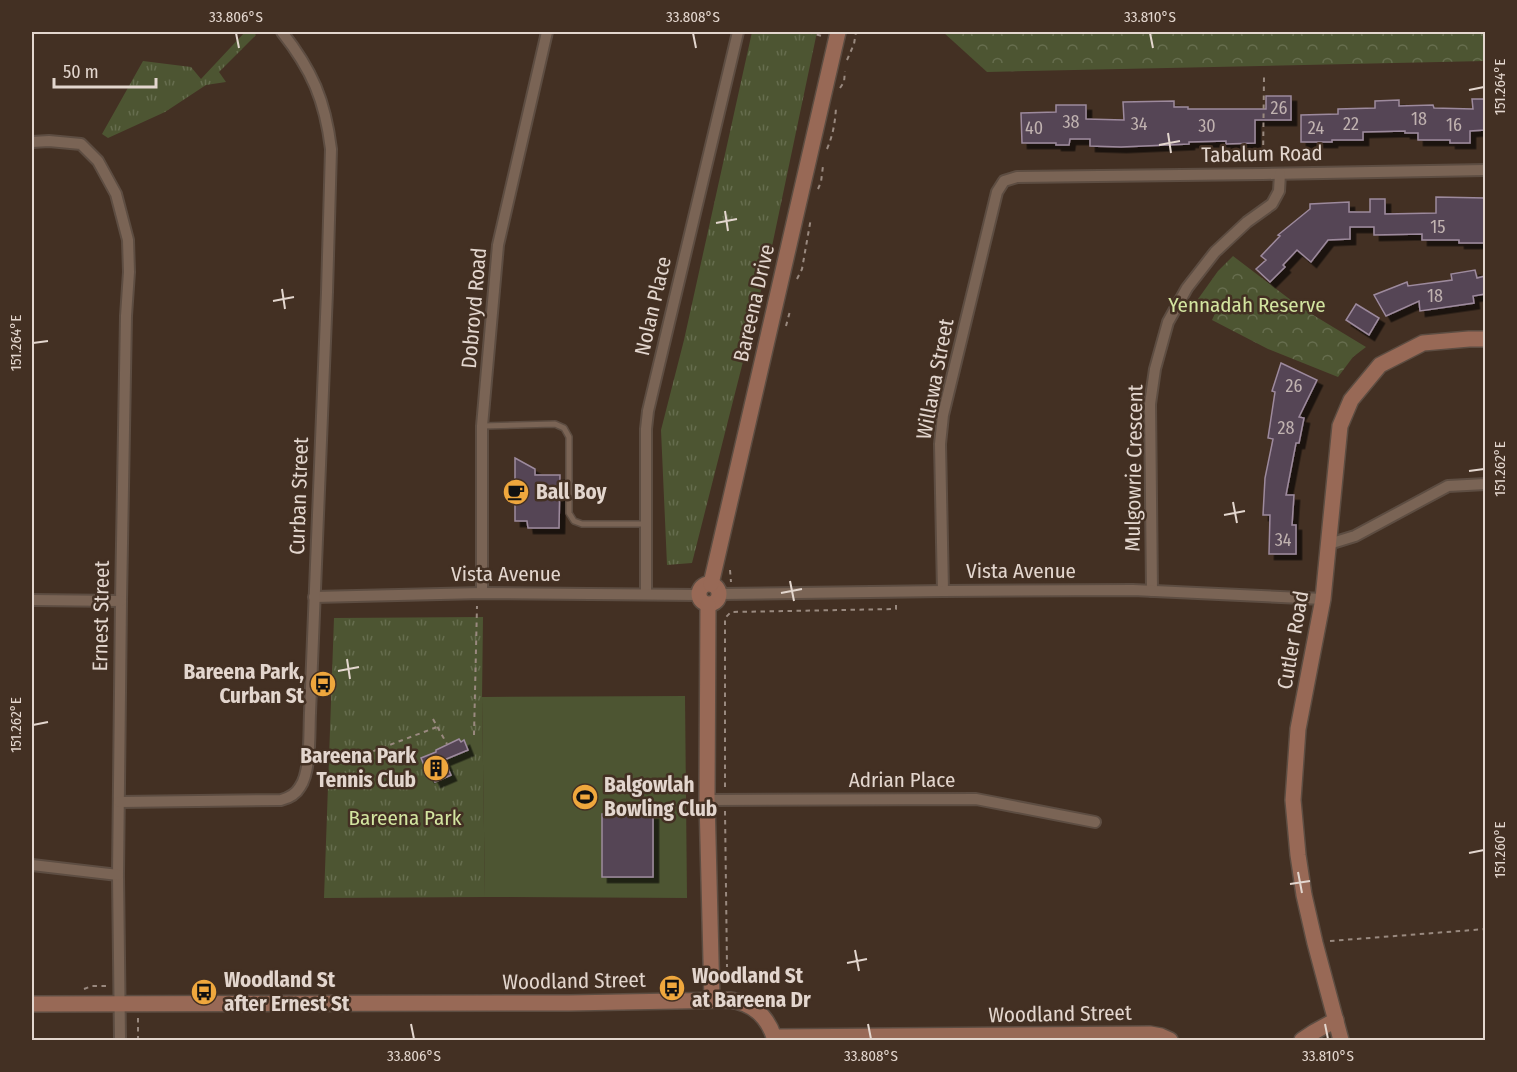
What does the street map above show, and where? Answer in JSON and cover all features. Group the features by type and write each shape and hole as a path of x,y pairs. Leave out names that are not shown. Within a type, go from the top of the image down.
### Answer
{"street":[{"name":"Curban Street","path":"119,802 273,801 288,798 300,789 304,782 308,762 331,149 321,97 307,69 282,32"},
{"name":"Dobroyd Road","path":"482,593 482,426 498,245 547,32"},
{"name":"Nolan Place","path":"646,594 646,429 648,411 738,32"},
{"name":"Bareena Drive","path":"715,589 838,32"},
{"name":"Ernest Street","path":"32,142 81,144 98,161 116,194 128,240 118,875 120,1041"},
{"name":"Tabalum Road","path":"1004,181 1017,177 1485,170"},
{"name":"Mulgowrie Crescent","path":"1152,591 1150,404 1155,369 1168,322 1187,288 1215,252 1247,222 1272,204 1279,191 1280,174"},
{"name":"Willawa Street","path":"943,591 940,444 943,415 997,192 1004,181"},
{"name":"Cutler Road","path":"1341,1041 1304,895 1293,800 1298,729 1323,599 1340,426 1351,400 1380,365 1423,343 1485,339"},
{"path":"1329,544 1355,536 1448,486 1485,484"},
{"name":"Vista Avenue","path":"715,589 896,592 1152,591 1323,599"},
{"path":"712,1000 703,600 716,603 719,598 715,589"},
{"name":"Vista Avenue","path":"314,597 482,593 646,594 703,600"},
{"path":"32,600 121,601"},
{"name":"Adrian Place","path":"707,800 976,799 1095,822"},
{"path":"32,865 118,875"},
{"name":"Woodland Street","path":"32,1004 569,1003 730,1000 740,1001 758,1011 765,1019 774,1039 1150,1034 1170,1041"},
{"path":"1302,1041 1336,1020"}],"lane":[{"path":"482,426 555,424 564,428 569,437 569,513 574,521 582,524 646,524"}],"path":[{"path":"1263,174 1264,77"},
{"path":"727,972 725,618 731,612 896,609 896,592"},
{"path":"474,735 477,606 482,593"},
{"path":"769,606 771,611"},
{"path":"721,620 724,633"},
{"path":"433,719 447,744"},
{"path":"317,759 371,752 437,727"},
{"path":"1326,942 1485,929"},
{"path":"138,1018 138,1041"}],"green space":[{"path":"245,32 253,32 256,35 219,72 226,82 206,85 165,112 108,138 102,134 143,61 191,67 201,79"},
{"path":"752,32 817,32 771,251 692,563 667,565 661,430 684,340"},
{"path":"943,32 1485,32 1485,61 987,72"},
{"name":"Yennadah Reserve","path":"1233,256 1300,307 1366,347 1353,357 1338,377 1268,349 1212,320 1217,309 1198,299 1218,271"},
{"name":"Bareena Park","path":"483,617 485,897 324,898 334,618"},
{"name":"Balgowlah Bowling Club","path":"685,696 687,898 485,897 482,697"}],"building":[{"path":"1266,96 1291,96 1291,120 1255,120 1255,143 1189,142 1189,144 1121,147 1090,146 1090,139 1070,139 1069,145 1022,143 1021,113 1056,112 1056,105 1086,105 1086,119 1124,120 1123,102 1174,101 1174,107 1188,107 1188,109 1266,109"},
{"path":"1472,99 1485,99 1485,130 1470,131 1470,143 1450,143 1450,140 1418,140 1418,133 1405,133 1405,131 1363,132 1363,140 1301,142 1301,115 1338,114 1338,109 1375,108 1375,101 1399,100 1399,106 1433,105 1434,108 1473,109"},
{"path":"1436,197 1485,198 1485,243 1422,240 1422,234 1374,235 1374,227 1350,227 1350,239 1328,240 1311,262 1297,250 1270,282 1256,269 1266,260 1261,256 1280,236 1278,235 1310,209 1310,204 1349,202 1349,212 1370,212 1370,199 1385,199 1385,214 1436,213"},
{"path":"1475,270 1477,278 1485,276 1485,294 1473,296 1474,303 1420,311 1419,301 1386,316 1374,295 1407,282 1408,286 1452,280 1451,274"},
{"path":"1356,304 1379,318 1369,335 1346,320"},
{"path":"1281,363 1317,380 1299,417 1304,418 1299,443 1296,443 1286,495 1294,495 1292,525 1296,525 1296,554 1269,554 1270,515 1263,515 1265,478 1273,439 1268,438 1275,392 1272,391"},
{"path":"515,458 535,469 535,475 560,475 559,528 528,528 527,521 515,521"},
{"name":"Bareena Park Tennis Club","path":"459,739 461,742 464,740 468,750 444,760 451,775 435,782 432,775 429,777 421,758"},
{"path":"602,814 653,814 653,877 602,877"}],"place":[{"name":"Ball Boy","path":"516,492"},
{"name":"Bareena Park, Curban St","path":"323,684"},
{"name":"Bareena Park Tennis Club","path":"436,768"},
{"name":"Balgowlah Bowling Club","path":"585,797"},
{"name":"Woodland St at Bareena Dr","path":"672,988"},
{"name":"Woodland St after Ernest St","path":"204,992"}]}
